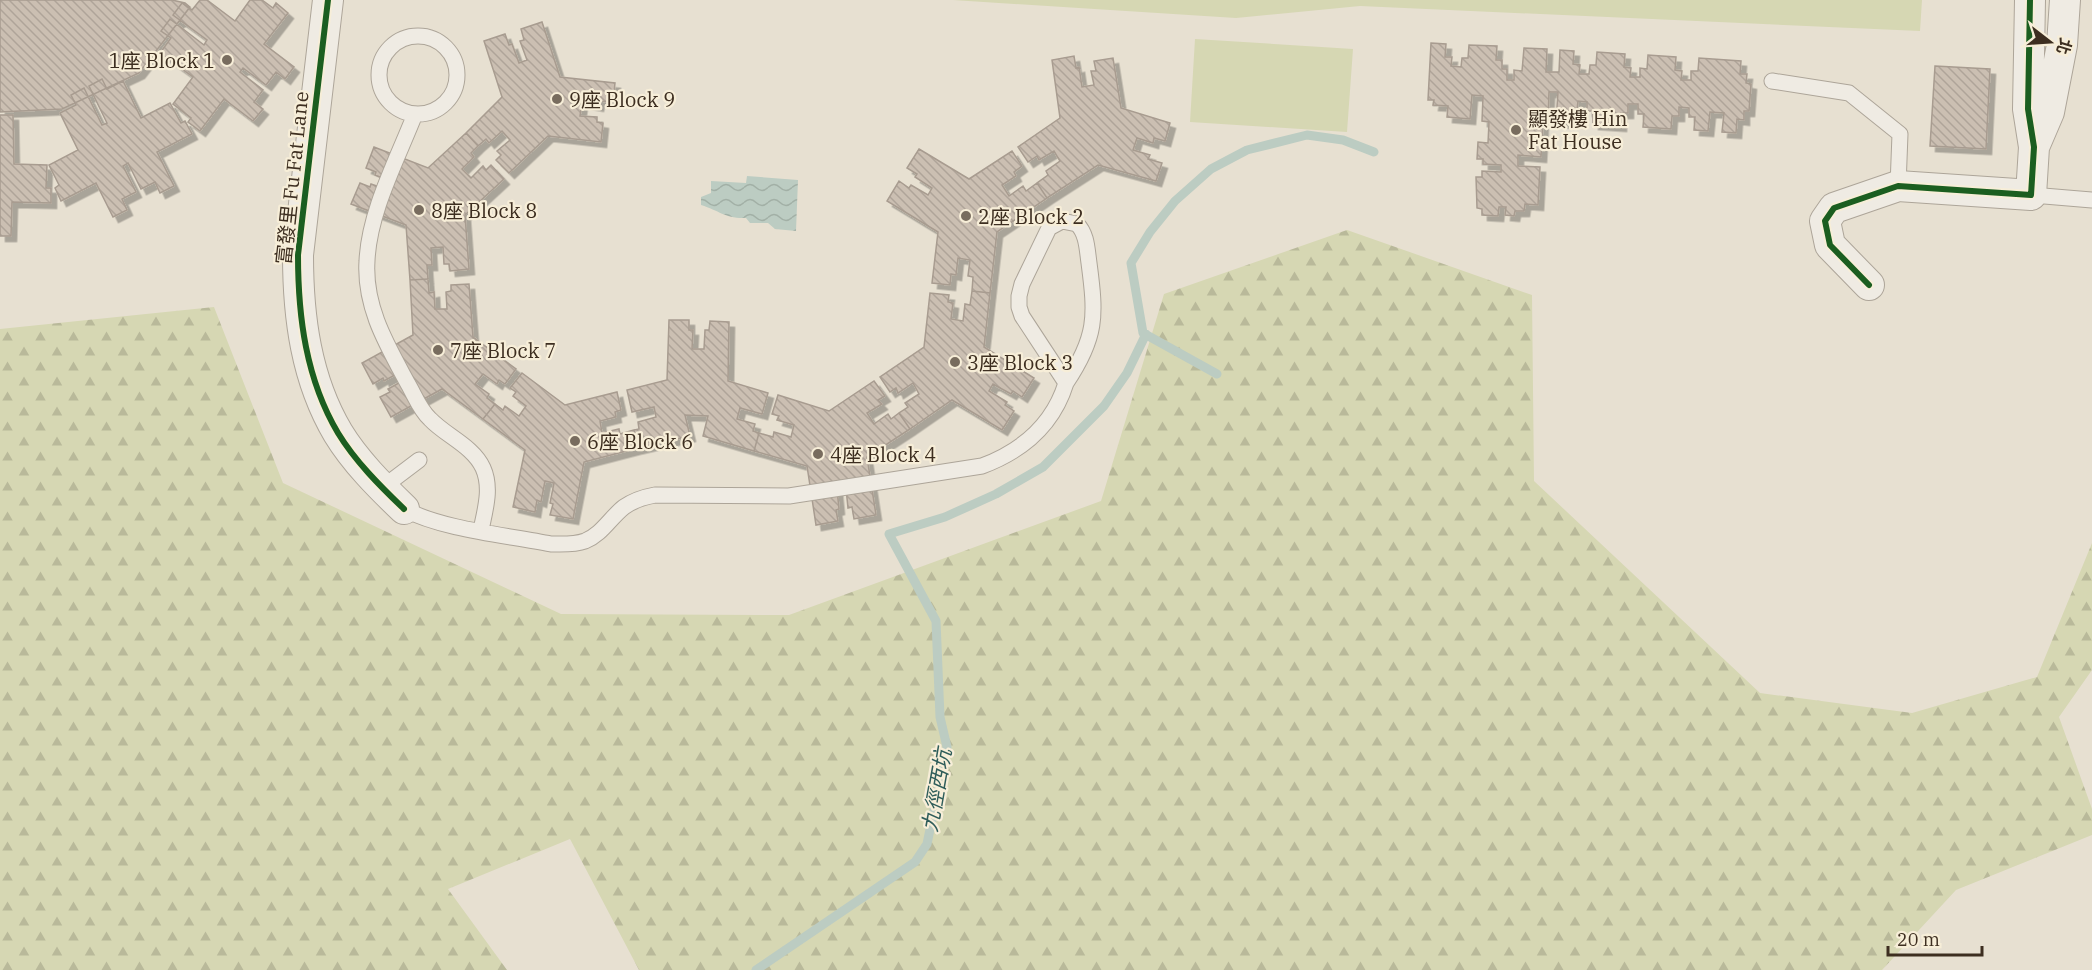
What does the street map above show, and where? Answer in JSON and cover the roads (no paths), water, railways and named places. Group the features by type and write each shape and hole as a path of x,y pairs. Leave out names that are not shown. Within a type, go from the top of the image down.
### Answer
{"street":[{"name":"富發里 Fu Fat Lane","path":"328,0 299,246 298,294 301,324 315,383 338,433 382,488 404,509"},
{"path":"1869,285 1830,245 1825,221 1834,208 1898,186 2031,195 2034,147 2028,109 2030,0"},
{"path":"2034,147 2049,112 2062,45 2066,0"}],"lane":[{"path":"421,36 444,46 456,67 457,79 454,90 443,105 427,114 415,114 403,111 385,96 380,84 380,72 383,60 398,42 421,36"},
{"path":"1772,81 1849,93 1900,134 1898,186"},
{"path":"415,114 372,223 366,263 369,293 376,322 384,341 422,409 433,423 476,457 483,468 488,495 481,530"},
{"path":"2031,195 2092,200"},
{"path":"404,509 429,520 552,544 568,545 585,541 599,533 623,508 638,498 655,495 789,496 982,466 1002,458 1021,447 1037,433 1056,406 1066,383 1078,365 1093,324 1094,302 1085,236 1077,224 1062,221 1049,228 1022,284 1019,307 1022,316 1066,383"},
{"path":"382,488 419,460"}],"water":[{"path":"747,176 798,180 796,231 775,229 768,223 750,223 746,218 728,216 701,205 701,197 711,193 711,181 746,183"}],"waterway":[{"path":"1217,374 1143,333 1131,263 1150,232 1175,201 1211,169 1247,150 1307,135 1343,140 1374,152"},
{"name":"九徑西坑","path":"756,970 915,862 927,844 947,747 940,717 936,621 889,534 945,517 996,494 1043,467 1104,406 1127,373 1146,334"}],"place":[{"name":"1座 Block 1","path":"227,60"},
{"name":"9座 Block 9","path":"557,99"},
{"name":"顯發樓 Hin Fat House","path":"1516,130"},
{"name":"8座 Block 8","path":"419,210"},
{"name":"2座 Block 2","path":"966,216"},
{"name":"7座 Block 7","path":"438,350"},
{"name":"3座 Block 3","path":"955,362"},
{"name":"6座 Block 6","path":"575,441"},
{"name":"4座 Block 4","path":"818,454"}]}
